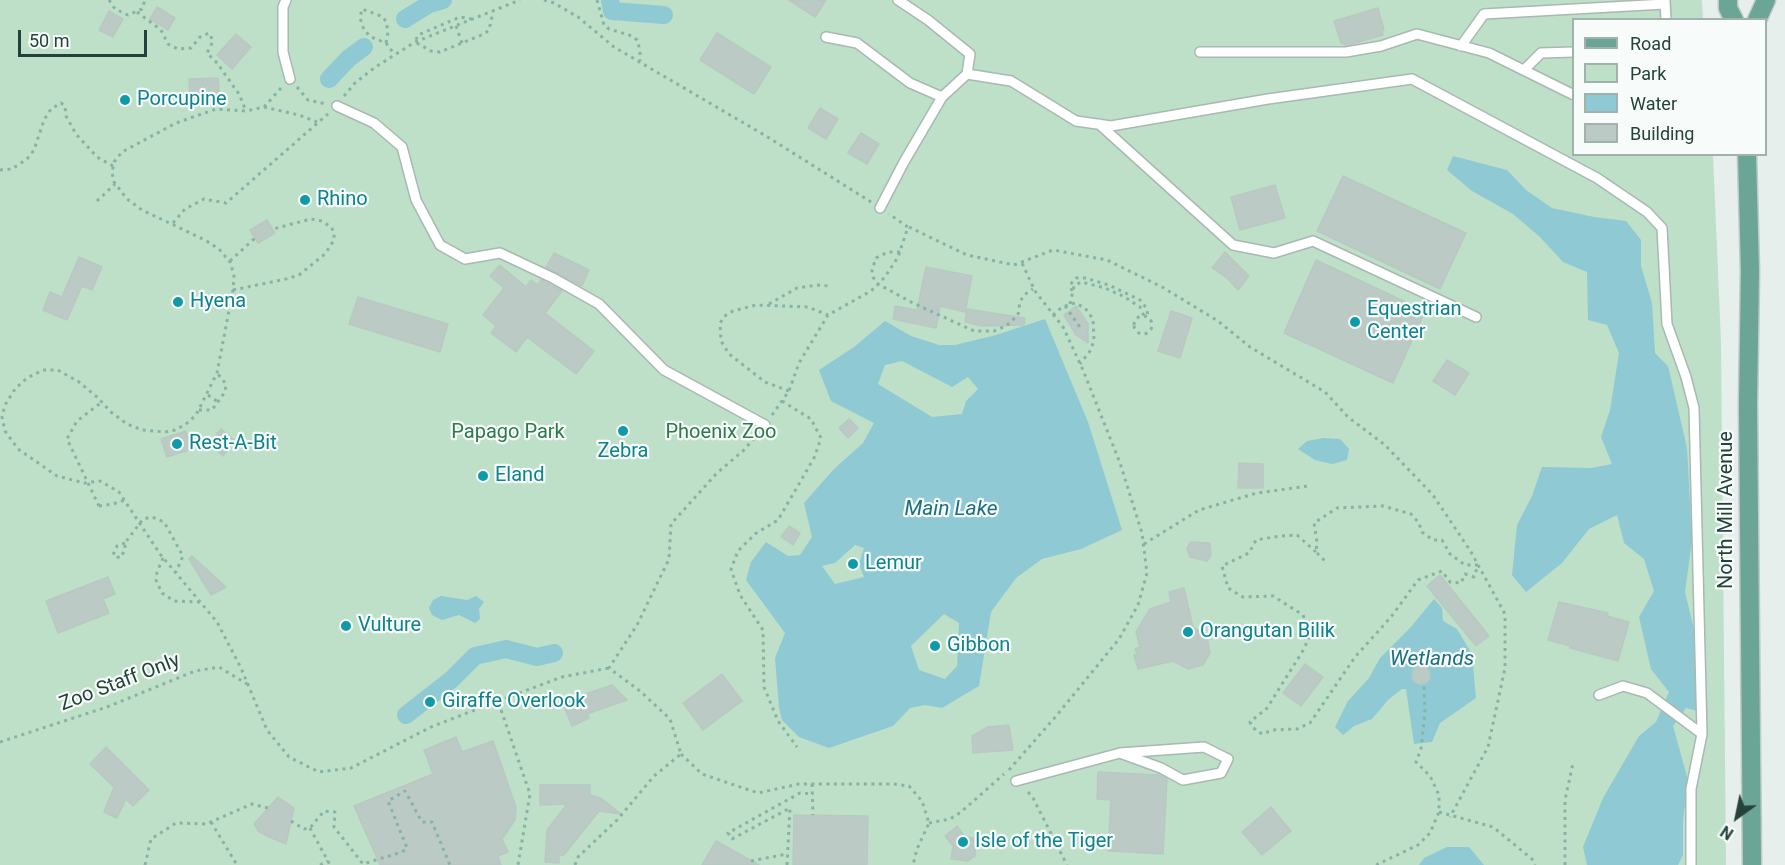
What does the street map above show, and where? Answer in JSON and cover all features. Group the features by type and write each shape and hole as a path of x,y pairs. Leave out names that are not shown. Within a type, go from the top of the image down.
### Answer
{"main road":[{"path":"1728,0 1728,8 1733,18"},
{"path":"1758,18 1766,0"},
{"name":"North Mill Avenue","path":"1747,156 1750,271 1748,416 1752,865"}],"lane":[{"path":"286,0 283,7 283,52 290,79"},
{"path":"880,208 942,97 967,74 970,54 928,20 898,0"},
{"path":"1461,46 1484,14 1665,2 1666,18"},
{"path":"1200,52 1346,52 1381,46 1417,34 1489,53 1572,94"},
{"path":"826,37 857,43 910,83 942,97"},
{"path":"1524,70 1541,53 1572,52"},
{"path":"967,74 1011,81 1076,121 1111,126 1268,99 1412,79 1597,178 1647,212 1662,228 1667,324 1686,377 1694,408 1702,734 1691,789 1691,865"},
{"path":"336,106 375,123 402,147 416,200 440,245 465,259 500,253 599,304 664,370 765,425"},
{"path":"1099,124 1233,246 1274,253 1313,241 1476,317"},
{"path":"1599,695 1623,686 1647,693 1702,734"},
{"path":"1016,781 1120,753 1204,747 1228,759 1221,773 1183,780 1161,768 1120,753"}],"path":[{"path":"109,0 115,9 128,15 142,9 145,0"},
{"path":"173,223 185,208 204,199 226,203 336,106 355,83 394,54 415,42 520,0"},
{"path":"544,0 578,17 614,47 766,136 908,227 967,255 1014,265 1053,250 1107,260 1162,287 1218,321 1250,347 1325,392 1348,417 1385,445 1433,495 1479,565 1505,614 1505,668 1488,747 1450,817"},
{"path":"597,0 600,16 607,27 637,40 640,50 639,62"},
{"path":"386,43 388,32 386,21 381,16 362,9 360,18 364,30 371,37 386,43 394,54"},
{"path":"136,12 160,30 168,44 178,49 190,48 200,37 209,33 213,41 207,53 239,94 246,111"},
{"path":"415,42 437,52 462,43 489,30 493,12"},
{"path":"415,42 418,35 460,17 472,20"},
{"path":"456,26 462,43"},
{"path":"600,35 607,27"},
{"path":"264,107 290,79 308,100 336,106"},
{"path":"0,170 12,169 27,159 34,150 44,120 51,109 61,103 75,134 97,157 113,166"},
{"path":"318,122 264,107 246,111 216,109 176,123 122,152 113,166 112,173 115,183 128,199 142,210 173,223 219,249 230,261 234,275 217,374 199,410 186,424 175,430 154,432 142,430 127,424 111,412 79,382 58,370 43,370 27,378 15,389 2,417 2,432 18,449 57,476 84,483 100,481 110,485 125,500 163,557 217,622 267,730 289,757 319,772 351,768 431,726 562,677 609,668 637,625 669,559 671,524 717,473 744,450 765,425 789,391 800,363 828,315 871,291 885,277 900,252 908,227"},
{"path":"97,201 115,183"},
{"path":"233,290 299,275 325,254 334,240 331,227 322,221 311,219 273,229"},
{"path":"230,261 255,238"},
{"path":"900,252 888,252 876,258 872,270 873,277 878,284 913,303 965,327 984,333 1006,326 1015,318 1022,298 1033,289"},
{"path":"929,823 950,819 961,812 1007,772 1057,715 1119,639 1138,605 1147,573 1142,533 1120,463 1063,327 1033,289 1022,262"},
{"path":"1070,304 1072,285 1081,282 1115,292 1140,308 1151,321 1151,328 1146,334 1139,333 1134,323 1136,319 1146,317"},
{"path":"768,305 797,288 829,286"},
{"path":"1053,315 1065,306 1079,304 1094,319 1094,341 1080,364"},
{"path":"789,391 765,382 729,354 719,331 720,323 726,315 733,311 756,305 808,306 828,315"},
{"path":"1065,306 1082,330"},
{"path":"199,410 210,411 219,402 226,388 217,374"},
{"path":"207,394 219,402"},
{"path":"782,400 811,419 821,438 814,458 778,520 755,534 738,551 731,569 740,595 763,630 764,687 778,721 797,747"},
{"path":"102,402 77,421 67,439 99,506 125,500"},
{"path":"1144,544 1199,510 1257,493 1308,486"},
{"path":"1316,552 1314,523 1337,508 1383,506 1411,514 1419,523 1422,532 1433,540 1442,540 1450,554 1465,565 1479,565"},
{"path":"124,543 125,550 120,558 113,555 117,546 124,543 140,522 152,517 167,525 183,556 176,572"},
{"path":"1326,562 1297,535 1256,540 1250,553 1222,566 1228,588 1243,597 1273,597 1303,615 1310,635 1304,649 1267,708 1250,722 1252,727 1262,734 1273,730 1297,729 1310,723 1355,657 1391,617 1418,580 1442,571 1450,582 1461,583 1465,574 1474,577 1479,565"},
{"path":"163,557 156,580 162,593 174,601 200,602"},
{"name":"Zoo Staff Only","path":"0,742 107,707 195,671 219,667 248,685"},
{"path":"609,668 640,691 670,719 681,754 702,774 758,793 799,784 909,786 922,801 929,823 917,849 913,865"},
{"path":"1376,865 1418,845 1430,833 1439,812 1439,795 1430,776 1416,762 1421,748 1425,712 1424,684"},
{"path":"498,701 530,794 518,865"},
{"path":"575,865 578,857 618,819 654,776 681,754"},
{"path":"1565,865 1565,800 1573,763"},
{"path":"1007,772 1033,798 1067,865"},
{"path":"812,784 813,815"},
{"path":"291,821 304,829 310,828 324,811 335,812 334,827 363,864 402,852 407,848 387,801 405,791 422,822 432,822 450,865"},
{"path":"787,865 790,808 732,839 728,833 800,793 813,794"},
{"path":"145,865 150,839 176,823 206,824 252,804 268,808"},
{"path":"1439,812 1450,817 1493,827 1532,859 1535,865"},
{"path":"211,822 237,865"},
{"path":"310,828 330,865"},
{"path":"751,861 788,854"},
{"path":"320,865 327,861"}],"green space":[{"name":"Phoenix Zoo","path":"0,0 1702,0 1703,18 1572,18 1572,156 1713,156 1721,342 1726,865 0,865"}],"water":[{"path":"1453,156 1507,170 1526,190 1552,208 1626,221 1641,240 1641,266 1652,303 1655,353 1668,366 1687,448 1692,540 1685,592 1698,646 1697,711 1686,708 1673,726 1688,780 1683,821 1683,855 1678,865 1587,865 1583,847 1603,798 1639,736 1656,722 1669,692 1651,669 1639,617 1654,591 1644,559 1624,543 1617,515 1589,529 1562,563 1526,592 1512,575 1517,525 1532,496 1542,467 1591,468 1612,464 1601,437 1610,410 1619,353 1607,325 1588,320 1587,272 1563,262 1540,237 1513,214 1472,191 1447,170"},
{"name":"Main Lake","path":"1045,319 1088,422 1122,530 1081,549 1042,559 1016,578 991,612 979,686 942,708 925,705 910,708 893,726 829,748 799,737 782,720 779,708 775,658 785,633 746,580 751,562 766,542 788,556 800,555 812,537 804,503 833,470 863,443 874,423 831,401 819,370 854,347 885,321 911,336 939,345 955,345","holes":["902,361 952,387 968,377 978,389 966,401 962,414 932,417 878,384 885,365","855,545 864,548 859,564 864,577 835,584 822,566 835,563","944,614 959,623 957,666 945,679 919,670 911,646"]},
{"path":"1323,438 1340,439 1349,449 1347,460 1332,464 1315,460 1298,449 1307,441"},
{"path":"441,596 467,600 476,596 484,602 479,609 480,619 475,623 459,615 442,620 432,615 429,608 433,600"},
{"name":"Wetlands","path":"1434,599 1442,608 1443,621 1457,629 1472,654 1476,698 1440,723 1432,742 1414,744 1406,689 1402,689 1388,700 1372,719 1354,726 1343,735 1335,727 1348,701 1369,678 1380,658 1410,628"},
{"path":"1447,847 1469,847 1484,865 1419,865 1424,858"}],"building":[{"path":"789,0 826,0 815,17"},
{"path":"157,7 175,18 168,30 150,19"},
{"path":"1378,8 1384,30 1383,35 1351,44 1341,43 1334,21"},
{"path":"109,11 123,19 113,37 99,30"},
{"path":"717,33 771,67 754,94 700,60"},
{"path":"236,34 251,47 232,69 217,55"},
{"path":"218,78 220,101 190,101 189,79"},
{"path":"820,108 838,119 826,139 808,128"},
{"path":"861,133 879,144 867,164 848,153"},
{"path":"1343,176 1466,233 1440,289 1317,231"},
{"path":"1275,185 1285,218 1240,230 1231,197"},
{"path":"267,220 275,233 258,243 250,230"},
{"path":"1225,252 1249,276 1238,290 1227,278 1212,268"},
{"path":"554,253 589,270 582,286 546,267"},
{"path":"79,257 102,267 92,290 82,286 67,320 43,310 50,292 62,297"},
{"name":"Equestrian Center","path":"1316,260 1425,311 1393,383 1284,333"},
{"path":"500,265 526,287 531,280 538,285 541,280 562,291 545,313 594,351 576,374 527,337 516,352 491,333 496,326 483,315 504,288 490,276"},
{"path":"926,267 972,276 965,312 940,306 936,328 893,319 895,306 917,310"},
{"path":"358,297 448,324 440,352 349,324"},
{"path":"1076,306 1088,324 1088,343 1076,335 1064,315"},
{"path":"967,309 1025,318 1024,325 982,326 965,322"},
{"path":"1171,311 1192,318 1180,358 1158,351"},
{"path":"1447,360 1469,373 1455,395 1433,381"},
{"path":"849,419 858,428 848,438 839,428"},
{"path":"221,429 235,441 223,456 209,444"},
{"name":"Rest-A-Bit","path":"186,431 192,449 167,457 161,439"},
{"path":"1239,463 1263,464 1263,488 1238,488"},
{"path":"789,526 800,533 793,545 781,537"},
{"path":"1190,542 1210,543 1211,555 1207,561 1190,557 1187,549"},
{"path":"192,556 226,587 211,595 189,559"},
{"path":"1440,575 1489,636 1476,646 1427,586"},
{"path":"108,577 115,594 103,599 109,613 58,633 46,601"},
{"name":"Orangutan Bilik","path":"1184,588 1193,627 1207,636 1210,653 1203,665 1188,669 1173,661 1138,669 1134,655 1137,654 1135,649 1140,647 1136,632 1150,609 1171,602 1169,592"},
{"path":"1559,602 1608,613 1607,616 1629,622 1618,661 1548,640"},
{"path":"1305,664 1323,677 1301,706 1283,693"},
{"path":"1421,666 1427,669 1430,675 1427,681 1421,684 1415,681 1412,675 1415,669"},
{"path":"722,674 742,701 703,730 683,703"},
{"path":"612,685 627,700 587,714 589,718 572,726 562,702"},
{"path":"1009,725 1013,750 973,753 972,736 988,727"},
{"path":"456,737 462,752 493,741 516,807 515,820 502,839 508,852 498,856 501,865 380,865 354,806 433,774 424,750"},
{"path":"106,747 149,790 133,806 126,799 117,818 104,812 114,787 90,764"},
{"path":"1098,772 1159,775 1167,779 1163,854 1108,851 1111,800 1097,799"},
{"path":"540,785 590,785 590,795 601,798 621,814 599,811 564,855 559,855 559,863 545,862 547,830 567,804 540,805"},
{"path":"278,797 294,808 286,844 258,831 254,824"},
{"path":"1271,807 1291,831 1262,855 1242,832"},
{"path":"794,815 868,816 867,865 793,865"},
{"name":"Isle of the Tiger","path":"957,826 965,837 976,838 975,856 968,861 951,859 953,846 945,836"},
{"path":"716,841 759,865 702,865"}],"waterway":[{"path":"405,19 429,4 443,0"},
{"path":"610,0 612,11 664,15"},
{"path":"329,79 349,58 364,47"},
{"path":"406,715 452,679 475,656 506,649 537,657 554,653"}],"place":[{"name":"Porcupine","path":"125,100"},
{"name":"Rhino","path":"305,200"},
{"name":"Hyena","path":"178,302"},
{"name":"Equestrian Center","path":"1355,322"},
{"name":"Zebra","path":"623,431"},
{"name":"Rest-A-Bit","path":"177,444"},
{"name":"Eland","path":"483,476"},
{"name":"Lemur","path":"853,564"},
{"name":"Vulture","path":"346,626"},
{"name":"Orangutan Bilik","path":"1188,632"},
{"name":"Gibbon","path":"935,646"},
{"name":"Giraffe Overlook","path":"430,702"},
{"name":"Isle of the Tiger","path":"963,842"}],"park label":[{"name":"Papago Park","path":"508,433"}]}
